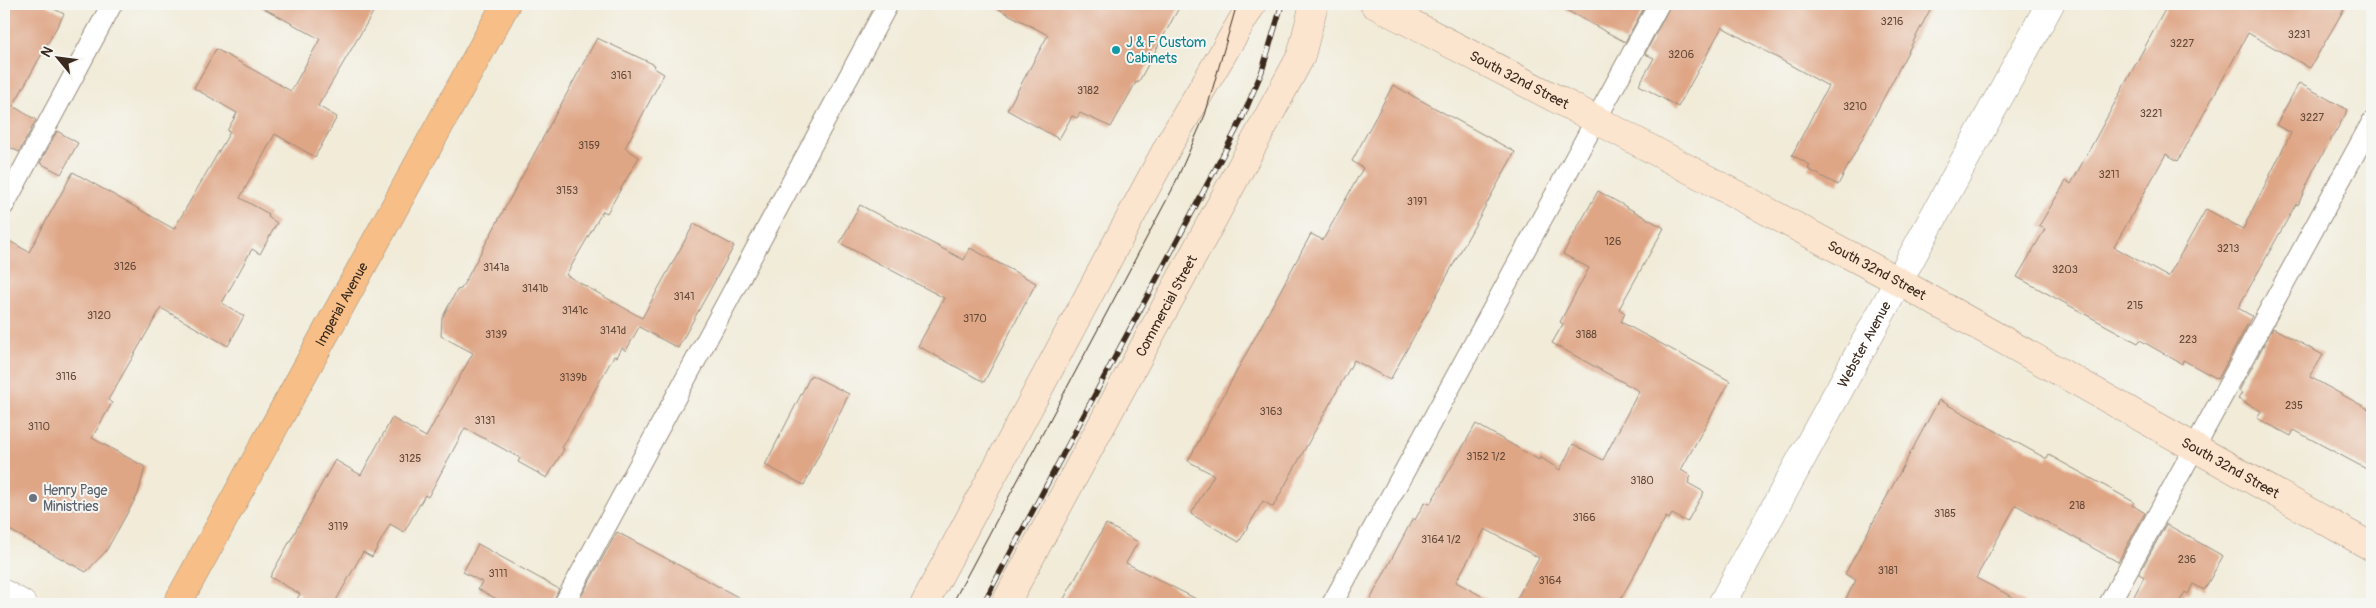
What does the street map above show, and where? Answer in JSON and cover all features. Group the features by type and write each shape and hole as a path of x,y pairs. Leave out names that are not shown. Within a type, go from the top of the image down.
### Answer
{"main road":[{"name":"Imperial Avenue","path":"177,604 506,4"},
{"path":"924,604 1171,140 1252,4"},
{"name":"Commercial Street","path":"1005,604 1301,56 1314,4"},
{"name":"South 32nd Street","path":"1374,4 1595,119 1898,281 2372,547"}],"street":[{"name":"Webster Avenue","path":"1722,604 2050,4"},
{"path":"4,594 22,604"}],"lane":[{"path":"4,205 112,4"},
{"path":"564,604 888,4"},
{"path":"1332,604 1659,4"},
{"path":"2109,604 2372,122"}],"building":[{"path":"4,4 44,4 64,14 13,106 36,120 19,152 4,144"},
{"path":"256,4 378,4 318,106 337,117 315,157 275,134 240,198 269,214 268,217 277,223 260,254 252,249 222,303 244,316 228,346 161,308 108,400 112,403 92,438 145,467 138,494 106,551 86,572 4,527 4,238 29,252 73,172 174,229 230,132 227,131 237,113 194,88 216,49 291,91 320,39"},
{"path":"989,4 1181,4 1138,83 1136,82 1111,127 1080,113 1077,118 1072,116 1059,139 1007,110 1048,35"},
{"path":"1555,4 1646,4 1625,42"},
{"path":"1671,4 1933,4 1838,185 1808,169 1810,165 1792,155 1828,86 1722,27 1678,107 1639,85 1654,58 1645,54"},
{"path":"2168,4 2347,4 2310,68 2248,33 2178,161 2166,154 2114,247 2168,277 2206,209 2243,229 2291,133 2276,125 2299,83 2348,110 2314,169 2298,205 2296,204 2238,308 2252,316 2218,379 2183,360 2182,364 2140,340 2138,343 2017,277 2045,229 2039,226 2066,181 2071,184"},
{"path":"597,38 655,65 654,68 664,74 625,148 639,157 607,213 603,211 566,275 642,318 694,224 734,246 678,348 639,327 626,351 622,348 617,357 614,356 547,478 518,462 520,458 465,428 428,497 425,495 404,532 390,524 372,557 363,552 334,604 294,604 300,594 270,577 335,460 361,475 392,418 426,437 473,353 441,336 442,318 457,290 461,289"},
{"path":"1393,85 1515,152 1390,380 1354,360 1273,507 1263,501 1239,542 1191,514 1214,475 1188,461 1311,234 1323,240 1363,168 1352,161"},
{"path":"57,131 78,143 61,174 40,163"},
{"path":"1598,191 1664,228 1619,309 1625,313 1621,322 1730,381 1681,470 1691,476 1688,483 1704,492 1687,522 1672,514 1669,519 1666,517 1618,604 1514,604 1539,558 1485,529 1456,582 1496,604 1368,604 1413,518 1415,520 1425,502 1430,504 1476,424 1539,460 1540,457 1560,470 1573,444 1603,460 1639,391 1552,343 1563,324 1560,322 1589,268 1563,254"},
{"path":"860,205 964,260 970,248 1036,283 984,382 918,346 944,298 840,243"},
{"path":"2273,328 2323,355 2310,377 2372,411 2372,472 2294,430 2291,436 2257,418 2261,411 2238,399 2242,393 2239,391"},
{"path":"811,375 849,394 804,485 765,465"},
{"path":"1939,400 2047,459 2049,455 2134,502 2132,505 2145,513 2118,562 2016,505 1976,578 2026,604 1843,604 1856,580 1845,574"},
{"path":"1106,524 1138,542 1126,563 1206,604 1061,604"},
{"path":"2166,524 2223,556 2204,590 2193,584 2188,594 2185,592 2178,604 2130,604 2144,577 2139,574"},
{"path":"617,532 751,604 577,604"},
{"path":"478,544 559,589 552,604 506,604 478,589 482,582 463,572"}],"tram line":[{"path":"952,604 1173,188 1205,115 1237,4"}],"railway":[{"path":"983,604 1241,121 1262,71 1282,4"}],"place":[{"name":"J & F Custom Cabinets","path":"1116,50"},
{"name":"Henry Page Ministries","path":"33,498"}]}
